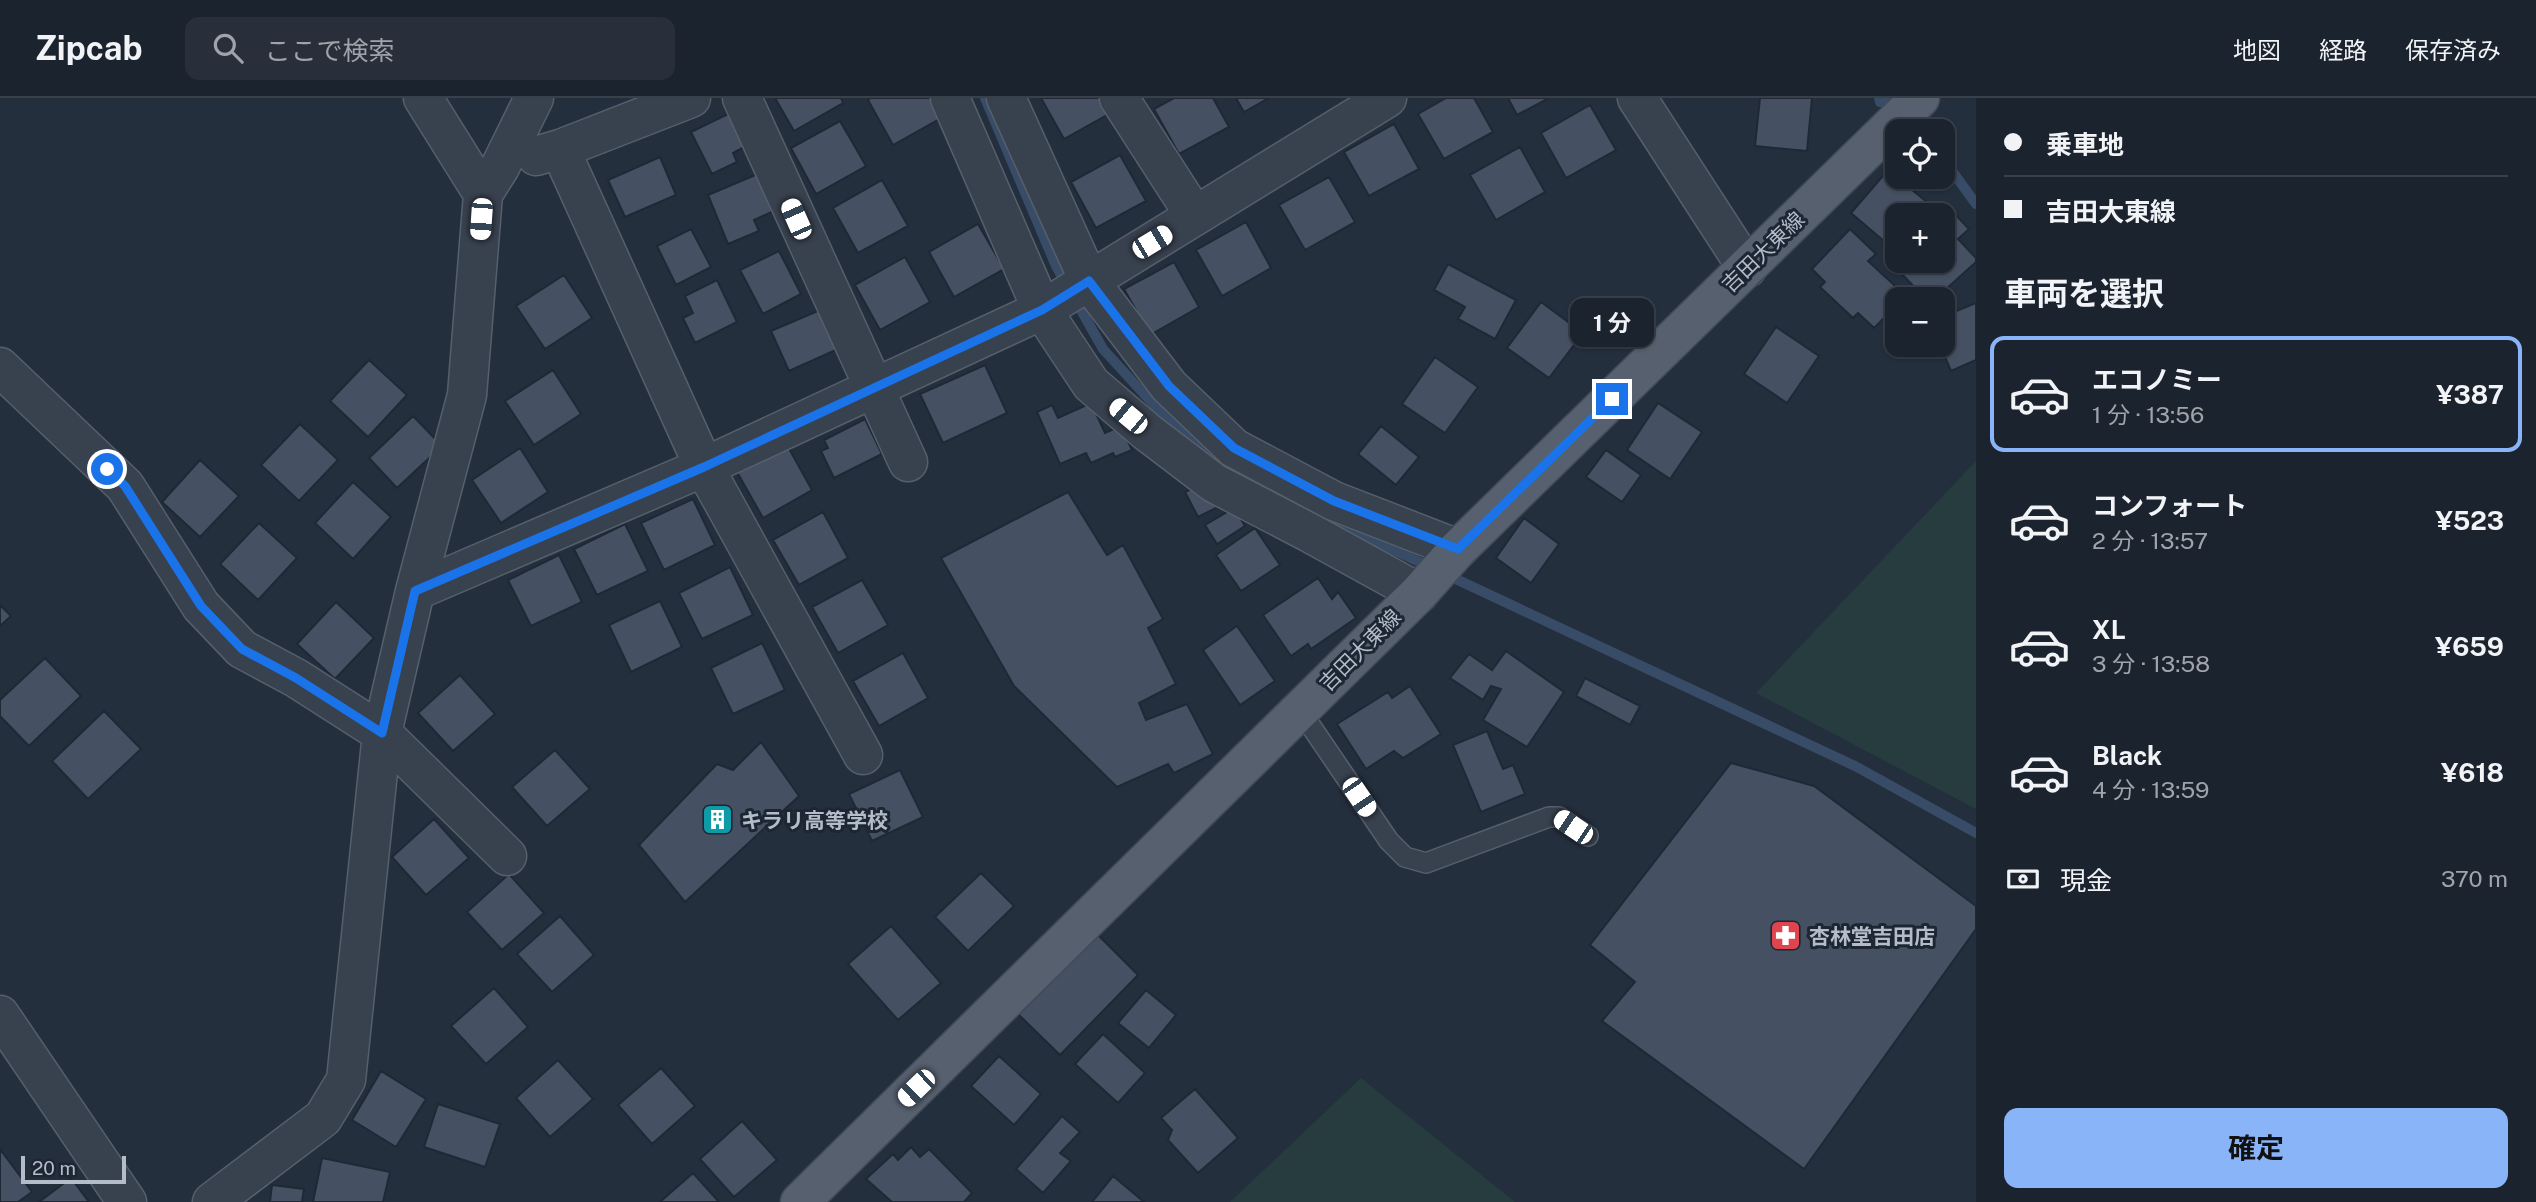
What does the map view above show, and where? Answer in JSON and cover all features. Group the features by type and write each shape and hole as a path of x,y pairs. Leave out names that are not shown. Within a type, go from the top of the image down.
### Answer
{"main road":[{"name":"吉田大東線","path":"800,1202 1300,710 1457,551 1920,98"}],"street":[{"path":"423,98 491,180"},
{"path":"212,1202 323,1118 346,1080 382,733 415,591 467,395 491,180 534,98"},
{"path":"491,180 561,149 691,98"},
{"path":"742,98 908,463"},
{"path":"950,98 1046,308 1091,384 1214,484 1421,590"},
{"path":"1006,98 1088,282 1169,386 1234,448 1334,501 1457,551"},
{"path":"1119,98 1195,216"},
{"path":"415,591 704,467 1046,308 1387,98"},
{"path":"1637,98 1747,268"},
{"path":"561,149 704,467 863,755"},
{"path":"0,367 125,486 201,606 242,649 296,678 382,733 507,856"},
{"path":"0,1016 127,1202"}],"lane":[{"path":"1300,710 1389,841 1405,857 1426,863 1549,817 1559,817 1588,836"}],"green space":[{"path":"1976,461 1976,809 1756,693"},
{"path":"1361,1078 1515,1202 1230,1202"}],"building":[{"path":"775,98 841,98 843,103 794,131"},
{"path":"932,98 943,117 893,145 868,100"},
{"path":"1041,98 1106,98 1114,111 1064,139"},
{"path":"1174,98 1213,98 1229,127 1179,154 1154,109"},
{"path":"1236,98 1269,98 1244,112"},
{"path":"1446,98 1474,98 1493,132 1444,159 1418,114"},
{"path":"1508,98 1549,98 1517,115"},
{"path":"1760,98 1812,98 1807,151 1755,146"},
{"path":"1590,105 1616,150 1566,178 1541,133"},
{"path":"732,112 748,145 733,153 737,162 712,174 691,132"},
{"path":"840,121 866,166 816,194 791,148"},
{"path":"1394,124 1419,169 1369,196 1344,152"},
{"path":"1520,147 1545,192 1496,220 1470,175"},
{"path":"1120,155 1146,201 1096,228 1071,182"},
{"path":"660,157 676,195 625,217 608,180"},
{"path":"760,173 776,210 754,220 759,231 728,244 708,195"},
{"path":"1885,173 1885,189 1911,189 1928,203 1885,203 1885,242 1851,213"},
{"path":"1329,177 1355,222 1305,250 1279,205"},
{"path":"882,180 908,226 858,253 833,208"},
{"path":"1955,214 1969,229 1958,239 1976,258 1976,262 1948,287 1914,287 1901,273 1955,273"},
{"path":"1246,222 1271,268 1222,296 1196,250"},
{"path":"978,224 1004,269 954,297 929,252"},
{"path":"691,229 711,267 676,285 657,246"},
{"path":"1850,229 1876,254 1868,261 1896,287 1885,287 1885,317 1874,328 1858,313 1853,318 1820,287 1825,282 1812,269"},
{"path":"779,251 801,294 763,314 740,270"},
{"path":"905,257 930,302 880,330 855,285"},
{"path":"1174,262 1199,307 1150,335 1124,289"},
{"path":"1448,264 1516,300 1495,339 1458,319 1465,307 1434,290"},
{"path":"564,275 592,318 545,349 516,306"},
{"path":"717,280 737,322 695,343 683,318 693,313 685,296"},
{"path":"1541,302 1583,333 1549,378 1507,348"},
{"path":"1976,303 1976,360 1951,371 1945,357 1955,357 1955,312"},
{"path":"820,310 838,349 789,371 771,331"},
{"path":"1776,327 1819,356 1787,403 1744,374"},
{"path":"1435,357 1478,387 1445,433 1402,404"},
{"path":"369,360 407,395 368,437 330,401"},
{"path":"985,365 1007,413 943,443 920,394"},
{"path":"553,370 581,414 534,445 505,401"},
{"path":"1091,403 1105,433 1121,426 1132,450 1115,457 1113,453 1091,463 1086,453 1060,464 1037,412 1052,405 1058,418"},
{"path":"1658,403 1702,432 1670,479 1627,450"},
{"path":"413,416 442,446 397,488 369,458"},
{"path":"865,419 882,454 834,478 821,451 828,448 824,440"},
{"path":"300,424 338,460 299,501 261,465"},
{"path":"1381,426 1419,457 1396,485 1358,454"},
{"path":"787,445 812,490 763,518 737,472"},
{"path":"520,448 548,492 501,523 472,480"},
{"path":"1606,450 1641,475 1622,502 1586,477"},
{"path":"200,460 239,496 200,537 162,502"},
{"path":"353,482 391,517 353,559 315,523"},
{"path":"1199,485 1220,506 1198,517 1185,492"},
{"path":"1068,492 1107,555 1123,545 1163,619 1148,628 1176,684 1139,703 1146,720 1187,704 1213,754 1174,773 1168,764 1117,787 1014,686 941,558"},
{"path":"693,499 715,545 664,570 641,523"},
{"path":"1234,508 1245,526 1217,544 1205,525"},
{"path":"823,512 848,558 799,585 773,540"},
{"path":"1524,518 1559,544 1531,583 1496,558"},
{"path":"259,523 297,558 258,600 220,564"},
{"path":"625,524 648,571 597,595 574,549"},
{"path":"1255,528 1280,565 1241,591 1216,555"},
{"path":"559,555 582,602 531,626 508,580"},
{"path":"730,567 753,615 702,639 679,593"},
{"path":"1318,578 1332,599 1338,592 1356,618 1311,649 1308,644 1291,656 1263,615"},
{"path":"862,580 888,625 838,653 812,607"},
{"path":"660,601 682,647 631,672 609,625"},
{"path":"336,602 374,638 335,679 297,644"},
{"path":"0,605 11,616 0,626"},
{"path":"1237,626 1275,681 1240,705 1203,650"},
{"path":"762,643 785,690 733,714 711,668"},
{"path":"1506,651 1564,692 1527,747 1483,720 1501,689 1491,686 1483,700 1450,678 1469,654 1492,670"},
{"path":"903,653 928,698 879,726 853,681"},
{"path":"45,658 81,696 29,746 0,716 0,700"},
{"path":"460,675 495,714 453,751 418,713"},
{"path":"1585,678 1640,706 1630,725 1576,696"},
{"path":"1410,686 1441,734 1403,758 1394,751 1366,769 1337,724 1388,692 1392,698"},
{"path":"104,711 141,749 88,799 52,761"},
{"path":"1487,731 1503,769 1513,765 1525,794 1481,812 1453,745"},
{"name":"キラリ高等学校","path":"761,742 799,796 685,902 639,845 717,764 733,770"},
{"path":"555,750 590,789 547,826 512,787"},
{"path":"1731,763 1814,786 1976,906 1976,929 1804,1169 1602,1021 1635,982 1590,945"},
{"path":"900,770 923,817 872,841 849,794"},
{"path":"434,819 469,858 426,895 392,857"},
{"path":"981,873 1014,906 968,951 935,917"},
{"path":"509,874 544,913 502,950 467,912"},
{"path":"560,916 594,955 552,992 517,954"},
{"path":"891,926 941,983 898,1020 848,964"},
{"path":"1097,934 1138,975 1060,1055 1017,1013"},
{"path":"494,988 528,1027 486,1064 451,1026"},
{"path":"1146,990 1176,1015 1149,1048 1118,1023"},
{"path":"1103,1034 1145,1073 1118,1103 1075,1064"},
{"path":"999,1056 1041,1094 1014,1125 971,1086"},
{"path":"558,1060 593,1099 550,1137 516,1098"},
{"path":"661,1068 695,1106 652,1144 618,1105"},
{"path":"381,1071 426,1099 396,1147 352,1120"},
{"path":"1195,1089 1238,1138 1198,1173 1168,1140 1172,1130 1161,1118"},
{"path":"438,1104 500,1124 485,1167 424,1147"},
{"path":"1062,1116 1080,1132 1060,1153 1071,1161 1043,1193 1016,1169"},
{"path":"742,1121 777,1160 734,1197 700,1159"},
{"path":"911,1147 920,1157 929,1149 972,1193 964,1202 892,1202 866,1179 893,1154 898,1160"},
{"path":"0,1149 32,1192 18,1202 0,1202"},
{"path":"322,1158 390,1172 383,1202 313,1202"},
{"path":"693,1173 719,1202 660,1202"},
{"path":"1113,1176 1144,1202 1092,1202"},
{"path":"71,1178 89,1202 39,1202"},
{"path":"272,1185 304,1189 302,1202 270,1202"}],"waterway":[{"path":"985,98 1056,266 1103,349 1164,416 1212,451"},
{"path":"1879,98 1880,102 1901,103"},
{"path":"1913,115 1916,119"},
{"path":"1955,175 1976,204"},
{"path":"1251,478 1285,499 1855,766 1976,833"}],"place":[{"name":"キラリ高等学校","path":"718,820"},
{"name":"杏林堂吉田店","path":"1786,936"}],"route":[{"path":"107,469 125,486 201,606 242,649 296,678 382,733 415,591 704,467 1042,310 1089,281 1169,386 1234,448 1334,501 1458,549 1612,399"}]}
